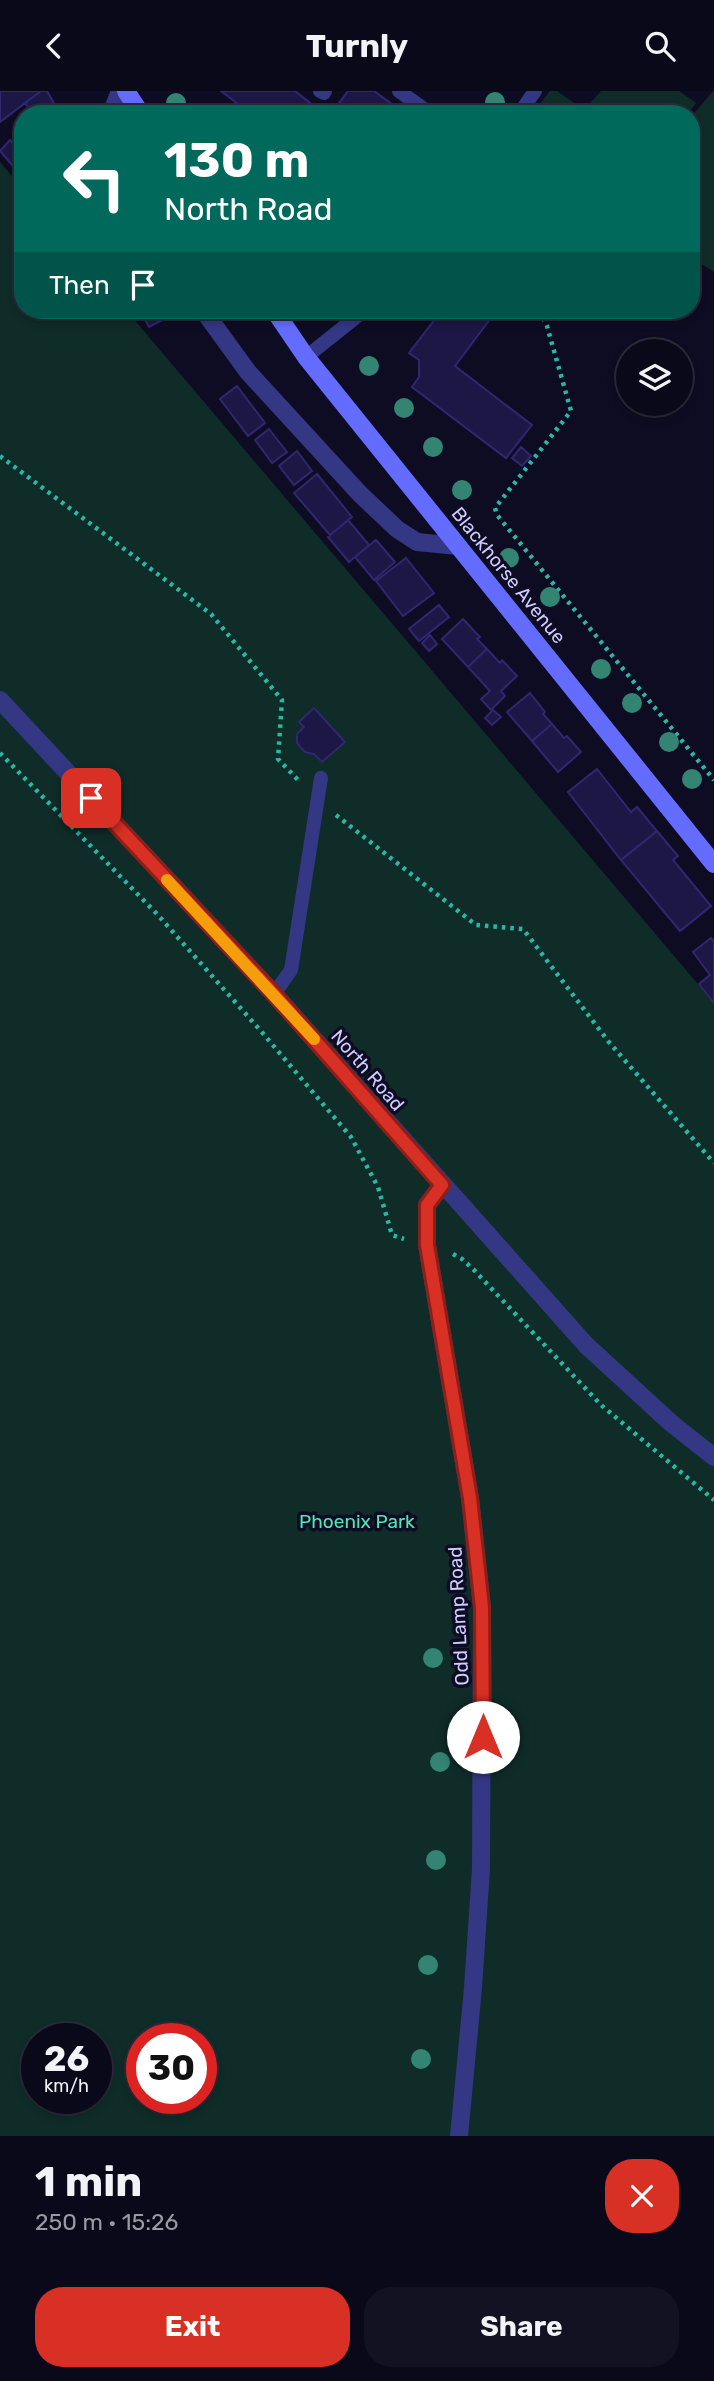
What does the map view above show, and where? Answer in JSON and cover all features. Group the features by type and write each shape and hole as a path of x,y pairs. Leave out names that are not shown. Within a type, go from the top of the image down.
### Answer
{"main road":[{"name":"Blackhorse Avenue","path":"280,319 306,358 714,864"}],"street":[{"path":"210,319 248,372 397,529 417,541 458,546"},
{"name":"North Road","path":"0,700 274,994 586,1345 671,1423 714,1457"},
{"name":"Odd Lamp Road","path":"442,1185 427,1205 427,1245 470,1498 482,1607 481,1869 459,2136"}],"lane":[{"path":"399,91 418,105"},
{"path":"306,358 354,319"},
{"path":"274,994 291,970 321,778"}],"path":[{"path":"543,319 571,411 495,508 497,515 714,780"},
{"path":"0,456 211,614 282,700 278,759 317,800 476,925 523,929 608,1041 714,1163"},
{"path":"0,753 157,914 351,1137 378,1187 393,1235 410,1241"},
{"path":"448,1252 463,1259 474,1269 601,1405 714,1500"}],"green space":[{"path":"550,91 557,91 577,105 539,105"},
{"path":"601,91 679,91 696,103 588,105"},
{"path":"713,91 714,272 700,263 700,106"},
{"name":"Phoenix Park","path":"0,162 14,178 14,319 134,319 714,1003 714,2136 0,2136"}],"building":[{"path":"0,91 41,91 22,105 14,105 14,111 0,122"},
{"path":"41,91 47,91 55,105 26,105 25,103"},
{"path":"221,91 295,91 313,105 239,105"},
{"path":"348,91 374,91 393,105 338,105"},
{"path":"10,140 14,145 14,163 12,165 0,151"},
{"path":"145,319 164,319 149,327"},
{"path":"435,319 490,319 455,366 532,425 506,458 412,387 419,377 419,360 409,353"},
{"path":"237,386 265,423 248,436 220,399"},
{"path":"269,429 287,452 272,463 255,440"},
{"path":"521,447 531,456 522,466 512,458"},
{"path":"297,451 312,471 294,485 279,466"},
{"path":"317,474 352,517 330,535 294,493"},
{"path":"348,520 369,545 349,562 328,537"},
{"path":"376,540 395,562 374,580 355,557"},
{"path":"406,558 434,593 403,616 376,581"},
{"path":"439,605 449,617 419,641 409,629"},
{"path":"463,619 487,649 468,667 442,639"},
{"path":"430,635 437,644 429,651 422,643"},
{"path":"487,649 517,676 501,691 505,696 491,710 481,699 490,691 468,667"},
{"path":"530,693 552,724 532,741 507,712"},
{"path":"314,708 345,742 322,762 314,754 305,752 297,743 297,734 304,727 299,722"},
{"path":"493,710 501,717 492,725 485,718"},
{"path":"552,724 581,752 558,772 532,741"},
{"path":"597,769 631,812 637,807 657,831 621,860 568,792"},
{"path":"657,831 678,856 673,860 711,906 680,931 621,860"},
{"path":"711,938 714,942 714,1003 699,984 710,975 693,952"}],"slow traffic":[{"path":"167,880 314,1039"}],"route":[{"path":"91,798 274,994 442,1185 427,1205 427,1245 470,1498 482,1607 483,1737"}]}
